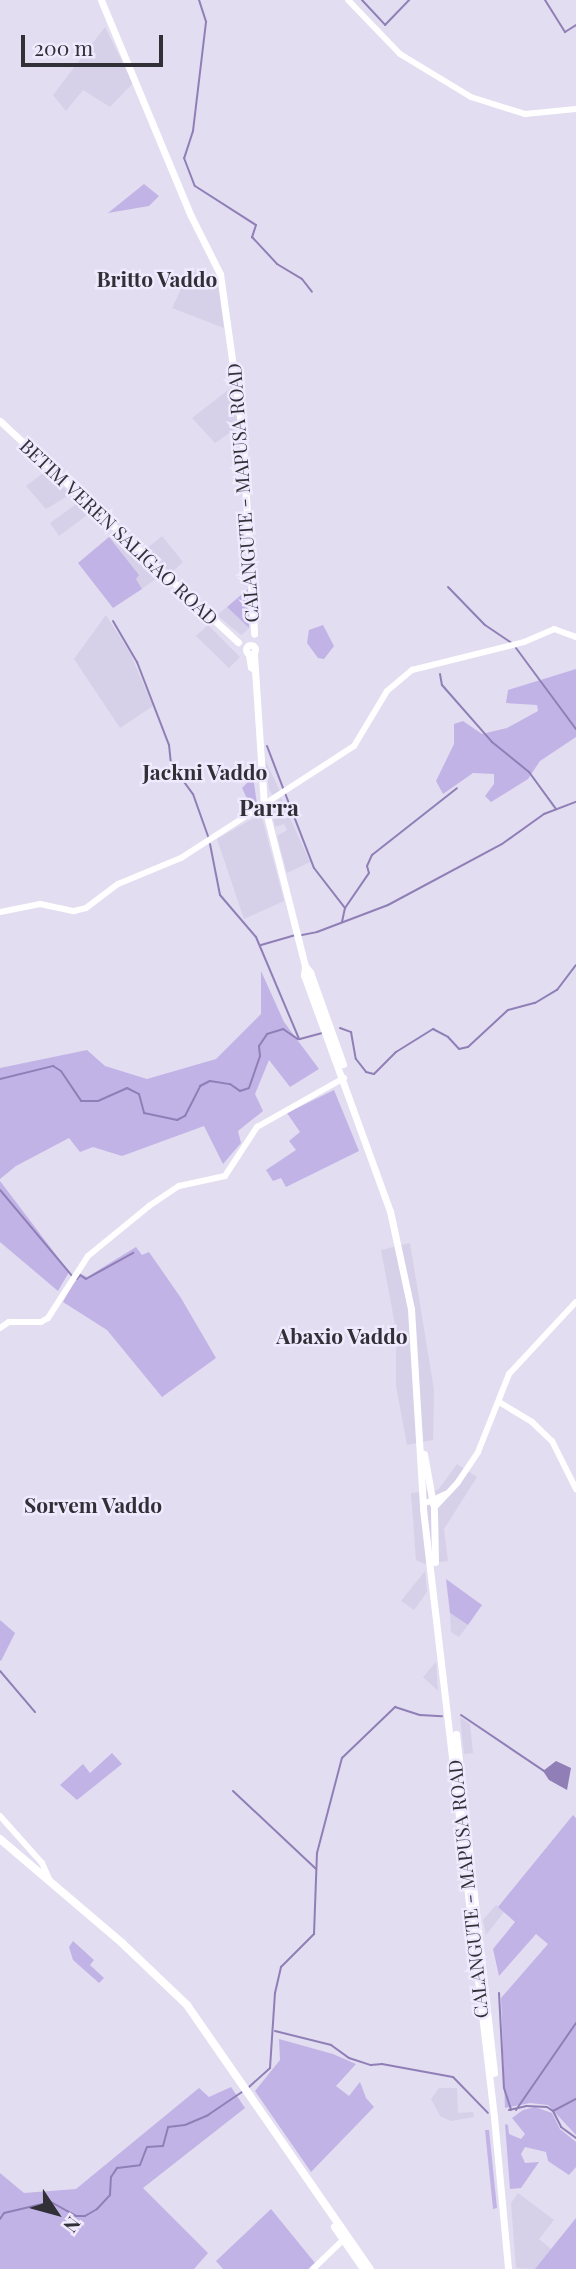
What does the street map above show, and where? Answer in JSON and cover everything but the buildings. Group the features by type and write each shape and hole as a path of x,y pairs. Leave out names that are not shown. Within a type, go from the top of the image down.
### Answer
{"main road":[{"name":"CALANGUTE - MAPUSA ROAD","path":"101,0 191,216 220,274 242,430 254,634 251,650 255,670 264,804 305,967 304,975 326,1023 390,1211 412,1323 430,1506"},
{"name":"BETIM VEREN SALIGAO ROAD","path":"0,421 238,642 251,650"},
{"name":"CALANGUTE - MAPUSA ROAD","path":"412,1323 510,2269"},
{"path":"0,1839 173,1990 226,2061 364,2269"},
{"path":"345,2238 370,2269"}],"street":[{"path":"348,0 400,54 471,97 525,114 576,109"},
{"path":"0,912 40,904 74,911 86,908 118,884 181,858 354,746 387,691 412,670 510,646 554,629 576,637"},
{"path":"0,1328 9,1322 41,1322 52,1313 78,1268 102,1244 162,1195 179,1186 225,1176 234,1166 250,1135 267,1119 344,1078"},
{"path":"430,1506 448,1494 478,1451 499,1402 503,1382 576,1302"},
{"path":"499,1402 532,1422 552,1441 576,1489"},
{"path":"0,1816 42,1863 49,1879"},
{"path":"313,2269 345,2238"}],"shaded area":[{"path":"105,27 133,83 110,107 83,90 66,111 53,95"},
{"path":"144,184 159,196 149,206 108,213"},
{"path":"190,270 211,280 217,278 224,328 172,308"},
{"path":"232,387 238,427 215,443 192,418"},
{"path":"46,471 71,494 46,509 26,486"},
{"path":"79,502 90,513 59,536 50,523"},
{"path":"114,533 161,575 142,589 135,579 138,575 109,537"},
{"path":"162,536 183,562 171,573 145,550"},
{"path":"109,537 139,575 136,579 142,589 113,608 78,563"},
{"path":"248,589 249,628 227,607"},
{"path":"227,607 249,628 241,635 217,615"},
{"path":"106,615 130,653 153,706 120,728 74,659"},
{"path":"208,625 240,657 229,668 196,636"},
{"path":"323,625 334,646 324,659 318,658 307,643 309,630"},
{"path":"576,669 576,737 540,761 528,779 491,802 485,796 494,784 494,774 473,773 443,794 436,781 454,744 454,724 463,721 482,734 507,728 538,711 537,705 506,703 508,690"},
{"path":"265,760 280,791 273,796 269,789"},
{"path":"253,777 257,804 252,809 242,788"},
{"path":"281,798 310,862 287,873 277,836 287,830 284,824 275,827 271,806"},
{"path":"261,814 284,901 244,919 217,839"},
{"path":"261,971 284,1022 319,1069 290,1087 269,1060 255,1094 263,1111 238,1131 241,1143 223,1164 204,1126 122,1156 93,1147 80,1152 69,1138 16,1166 0,1179 0,1068 87,1050 105,1066 147,1079 216,1059 261,1014"},
{"path":"334,1090 359,1151 286,1187 281,1178 273,1181 266,1170 296,1150 289,1141 300,1132 287,1113"},
{"path":"0,1181 69,1272 58,1291 0,1242"},
{"path":"410,1243 434,1390 433,1440 407,1445 396,1386 396,1330 381,1250"},
{"path":"136,1247 142,1255 149,1252 181,1298 216,1358 162,1397 107,1330 63,1302 79,1273 87,1277"},
{"path":"457,1464 477,1477 444,1529 448,1561 425,1564 416,1560 411,1493 438,1490"},
{"path":"425,1571 427,1592 414,1610 401,1601"},
{"path":"446,1579 482,1605 468,1625 450,1613"},
{"path":"450,1613 468,1625 459,1637 451,1632"},
{"path":"0,1620 15,1633 1,1661 0,1660"},
{"path":"436,1662 438,1691 423,1677"},
{"path":"460,1717 470,1724 473,1753 464,1754"},
{"path":"112,1753 122,1764 77,1800 60,1785 83,1764 90,1773"},
{"path":"556,1761 571,1768 567,1790 549,1780 543,1771"},
{"path":"573,1815 576,1818 576,2135 548,2105 530,2103 505,2108 501,1998 548,1944 536,1934 499,1976 493,1949 515,1922 498,1907"},
{"path":"496,1905 504,1912 486,1935 483,1920"},
{"path":"73,1941 94,1960 90,1965 104,1978 99,1983 73,1960 69,1947"},
{"path":"279,2039 333,2054 356,2064 336,2086 349,2096 360,2082 366,2098 374,2107 311,2172 255,2091 280,2060"},
{"path":"231,2087 245,2108 143,2188 208,2253 194,2269 0,2269 0,2173 24,2193 76,2189 199,2088 209,2097"},
{"path":"439,2088 457,2088 458,2113 473,2112 474,2117 451,2121 440,2116 431,2099"},
{"path":"535,2107 552,2113 560,2129 576,2142 576,2167 569,2175 548,2161 546,2152 525,2147 521,2154 525,2163 539,2162 521,2188 510,2189 505,2124 508,2125 509,2134 521,2139 525,2134 512,2118 523,2110"},
{"path":"485,2130 489,2130 497,2208 493,2209"},
{"path":"518,2193 554,2220 539,2239 551,2249 535,2269 516,2268 511,2203"},
{"path":"271,2209 315,2263 308,2269 223,2269 216,2261"},
{"path":"576,2218 576,2269 535,2269 551,2249"}],"waterway":[{"path":"199,0 206,22 193,131 184,158 195,186 256,225 252,237 277,264 302,279 312,292"},
{"path":"362,0 385,25 409,0"},
{"path":"545,0 565,32 576,25"},
{"path":"448,587 485,625 513,644"},
{"path":"113,621 137,662 169,745 171,764 193,794 209,839"},
{"path":"516,648 576,729"},
{"path":"440,674 442,685 492,742 529,772 556,809"},
{"path":"267,746 283,788"},
{"path":"342,922 345,908 369,873 367,866 372,855 457,788"},
{"path":"285,793 314,868 345,908"},
{"path":"302,935 317,932 388,905 502,844 544,814 576,802"},
{"path":"210,844 220,895 256,937 299,1039"},
{"path":"261,945 296,935"},
{"path":"340,1028 351,1032 356,1059 366,1072 374,1074 396,1052 433,1029 448,1037 459,1049 468,1047 508,1010 535,1003 557,990 576,965"},
{"path":"0,1079 53,1066 61,1071 81,1101 98,1101 127,1088 139,1094 144,1113 177,1120 185,1116 200,1086 210,1081 230,1084 240,1091 249,1088 260,1056 259,1046 267,1034 283,1029 298,1039"},
{"path":"300,1039 322,1033"},
{"path":"0,1190 73,1277"},
{"path":"77,1279 80,1275 86,1279 133,1253"},
{"path":"0,1671 35,1712"},
{"path":"249,2087 270,2068 275,1993 281,1967 314,1934 317,1853 342,1758 395,1707 420,1715 442,1716"},
{"path":"461,1715 544,1771"},
{"path":"233,1791 316,1869"},
{"path":"499,1993 504,2088 511,2110"},
{"path":"516,2110 576,2023"},
{"path":"275,2031 331,2045 349,2058 371,2065 382,2064 453,2077 488,2113"},
{"path":"0,2219 4,2213 51,2202 76,2216 85,2216 97,2209 110,2195 111,2177 117,2168 140,2165 147,2147 163,2146 168,2127 185,2125 208,2115 242,2092"},
{"path":"553,2111 576,2099"},
{"path":"509,2110 526,2106 547,2107 553,2111 561,2127 576,2138"}],"district":[{"name":"Britto Vaddo","path":"157,278"},
{"name":"Jackni Vaddo","path":"205,771"},
{"name":"Parra","path":"269,807"},
{"name":"Abaxio Vaddo","path":"342,1335"},
{"name":"Sorvem Vaddo","path":"93,1504"}]}
